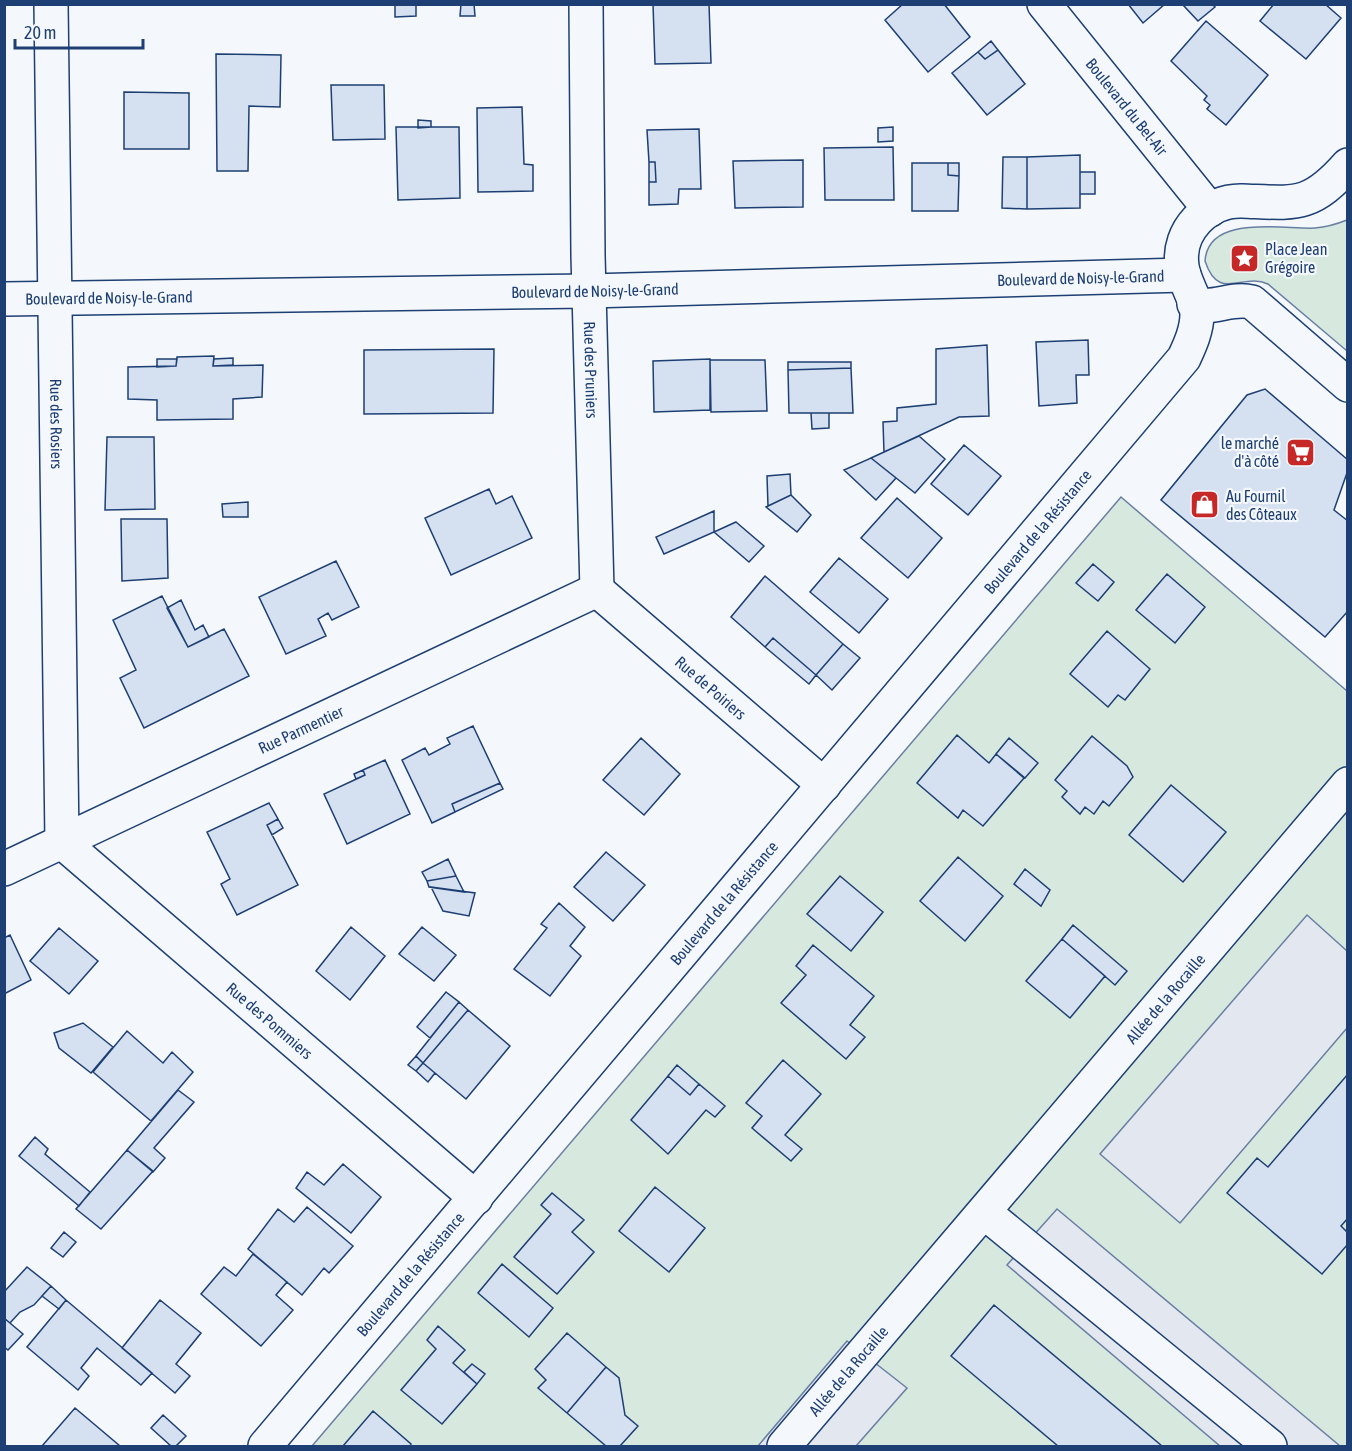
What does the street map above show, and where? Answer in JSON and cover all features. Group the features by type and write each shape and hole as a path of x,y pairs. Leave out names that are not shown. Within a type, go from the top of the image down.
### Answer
{"street":[{"name":"Rue des Rosiers","path":"51,4 62,842"},
{"name":"Rue des Pruniers","path":"586,4 589,291 597,590"},
{"name":"Boulevard du Bel-Air","path":"1044,4 1210,210"},
{"path":"1338,176 1308,200 1283,204 1237,201 1210,210 1195,220 1187,234 1182,253 1189,289 1204,307 1235,299 1252,302 1347,385"},
{"name":"Boulevard de Noisy-le-Grand","path":"4,299 589,291 1107,279 1189,289"},
{"name":"Boulevard de la Résistance","path":"265,1446 1184,358 1196,323 1189,289"},
{"name":"Rue de Poiriers","path":"597,590 824,785"},
{"name":"Rue Parmentier","path":"4,869 597,590"},
{"name":"Allée de la Rocaille","path":"784,1446 1347,784"},
{"name":"Rue des Pommiers","path":"62,842 476,1198"},
{"path":"984,1212 1270,1446"}],"shaded area":[{"path":"1347,220 1347,351 1268,284 1249,281 1224,284 1217,281 1211,274 1205,261 1209,246 1219,236 1233,230 1250,227 1315,228"},
{"path":"1121,497 1347,691 1347,1446 312,1446"},
{"path":"1307,915 1347,951 1347,1028 1180,1223 1100,1154"},
{"path":"1057,1209 1340,1446 1220,1446 1007,1265"},
{"path":"847,1341 907,1388 856,1446 758,1446"}],"building":[{"path":"395,4 416,4 416,16 395,17"},
{"path":"461,4 474,4 475,16 460,16"},
{"path":"653,4 709,4 711,63 655,64"},
{"path":"903,4 944,4 970,37 928,72 885,20"},
{"path":"1128,4 1165,4 1143,23"},
{"path":"1185,4 1212,4 1215,7 1198,21 1184,6"},
{"path":"1274,4 1325,4 1341,18 1306,59 1260,21"},
{"path":"1206,21 1268,75 1226,125 1207,109 1210,105 1204,100 1207,96 1171,61"},
{"path":"991,41 998,50 985,59 978,52"},
{"path":"998,50 1025,84 987,115 952,73 978,52 985,59"},
{"path":"216,54 281,55 280,107 249,106 248,171 217,171"},
{"path":"331,85 384,85 385,139 333,140"},
{"path":"124,92 189,93 189,149 124,149"},
{"path":"522,107 524,164 533,165 533,191 478,192 477,108"},
{"path":"418,120 431,121 431,127 418,128"},
{"path":"396,127 459,127 460,198 398,200"},
{"path":"893,127 893,141 878,142 878,128"},
{"path":"699,129 701,189 679,189 678,204 649,205 649,182 656,182 655,162 649,162 647,130"},
{"path":"893,147 894,200 825,200 824,148"},
{"path":"1080,155 1080,208 1027,209 1027,157"},
{"path":"1003,157 1027,157 1027,209 1002,208"},
{"path":"803,160 803,207 735,208 733,161"},
{"path":"649,162 655,162 656,182 649,182"},
{"path":"912,163 948,163 948,175 959,176 958,211 912,211"},
{"path":"948,163 959,163 959,176 948,175"},
{"path":"1080,172 1095,172 1095,194 1080,194"},
{"path":"1088,340 1089,375 1076,375 1077,403 1039,406 1036,342"},
{"path":"987,345 989,416 959,417 884,452 883,422 897,421 897,408 936,404 936,349"},
{"path":"494,349 493,413 364,414 364,350"},
{"path":"214,356 213,366 263,365 262,397 233,399 233,419 157,420 157,400 128,399 128,367 176,366 177,357"},
{"path":"233,358 233,365 213,366 214,359"},
{"path":"157,359 177,359 176,366 157,367"},
{"path":"710,359 710,410 654,412 653,361"},
{"path":"710,360 765,360 767,411 711,412"},
{"path":"788,362 851,362 851,368 788,370"},
{"path":"851,368 853,413 789,413 788,370"},
{"path":"1265,389 1348,460 1348,470 1334,510 1348,521 1348,611 1325,637 1161,500 1247,395"},
{"path":"811,413 829,413 829,428 812,429"},
{"path":"919,436 945,459 915,493 871,458"},
{"path":"107,437 154,437 155,509 105,510"},
{"path":"964,445 1001,476 968,515 931,484"},
{"path":"871,458 896,478 876,500 844,470"},
{"path":"790,474 791,495 768,506 767,476"},
{"path":"489,489 496,504 512,496 532,538 451,575 425,518"},
{"path":"791,495 811,515 797,532 766,507"},
{"path":"897,498 942,538 908,578 861,538"},
{"path":"248,502 248,517 223,517 222,504"},
{"path":"714,511 714,532 664,554 656,537"},
{"path":"121,519 167,519 168,578 122,581"},
{"path":"736,522 764,546 749,562 714,532"},
{"path":"839,558 888,599 859,633 810,592"},
{"path":"336,561 359,607 332,620 328,613 318,619 326,636 286,654 259,597"},
{"path":"1093,564 1114,582 1098,601 1076,583"},
{"path":"1167,574 1205,607 1175,643 1136,610"},
{"path":"765,576 843,644 816,675 773,638 765,647 731,617"},
{"path":"162,596 188,647 224,629 249,676 144,728 120,678 136,670 113,620"},
{"path":"181,600 195,630 203,625 209,637 188,647 167,608"},
{"path":"1107,631 1150,669 1125,700 1118,695 1108,707 1070,674"},
{"path":"773,638 816,675 809,684 765,647"},
{"path":"843,644 860,658 832,690 816,675"},
{"path":"473,726 500,783 452,804 455,812 432,823 402,760 425,748 429,755 450,744 447,738"},
{"path":"957,735 989,763 996,754 1024,778 983,826 963,810 958,818 917,783"},
{"path":"1092,736 1127,766 1133,777 1109,806 1103,801 1094,814 1085,807 1080,814 1062,797 1067,791 1055,780"},
{"path":"641,738 680,774 644,815 603,780"},
{"path":"1009,738 1038,763 1025,778 996,754"},
{"path":"385,760 410,814 347,844 324,794 365,775 363,770"},
{"path":"363,770 365,775 356,779 354,774"},
{"path":"500,783 503,789 455,812 452,804"},
{"path":"1171,785 1226,832 1183,882 1129,835"},
{"path":"269,803 278,819 267,825 298,885 237,915 221,884 230,879 207,832"},
{"path":"278,819 283,828 272,835 267,825"},
{"path":"606,852 645,885 613,921 574,887"},
{"path":"958,857 1003,896 965,941 920,901"},
{"path":"448,859 456,876 427,881 422,872"},
{"path":"1025,869 1050,890 1041,906 1014,884"},
{"path":"456,876 464,892 429,887 427,881"},
{"path":"840,876 883,912 851,951 807,914"},
{"path":"431,887 475,893 469,916 443,911"},
{"path":"559,903 585,927 570,946 581,956 550,996 514,969 547,928 541,924"},
{"path":"1073,925 1127,971 1115,985 1062,939"},
{"path":"351,927 385,956 350,1000 316,971"},
{"path":"422,927 456,955 434,981 399,954"},
{"path":"59,928 98,961 69,994 30,961"},
{"path":"10,935 31,980 4,994 4,938"},
{"path":"1062,939 1105,976 1070,1018 1026,981"},
{"path":"813,945 874,996 850,1025 865,1037 846,1059 781,1003 806,975 796,966"},
{"path":"446,992 459,1002 430,1038 417,1027"},
{"path":"459,1002 468,1010 423,1063 416,1056"},
{"path":"468,1010 510,1046 466,1099 423,1063"},
{"path":"83,1023 113,1047 91,1073 59,1048 54,1033"},
{"path":"127,1031 163,1063 172,1052 193,1072 151,1121 93,1072"},
{"path":"416,1056 423,1063 416,1071 408,1065"},
{"path":"783,1060 821,1094 785,1135 802,1149 791,1161 752,1128 762,1116 746,1103"},
{"path":"423,1063 435,1073 428,1082 416,1071"},
{"path":"677,1065 699,1084 690,1095 668,1076"},
{"path":"1348,1074 1348,1218 1341,1226 1348,1233 1348,1244 1322,1274 1227,1193 1257,1158 1268,1167"},
{"path":"668,1076 690,1095 699,1084 725,1106 715,1117 706,1110 668,1154 631,1120"},
{"path":"178,1090 194,1102 154,1148 165,1158 153,1172 127,1150"},
{"path":"35,1137 48,1149 45,1154 90,1192 79,1206 19,1156"},
{"path":"127,1150 153,1171 101,1229 76,1209"},
{"path":"343,1164 381,1197 351,1233 296,1188 307,1172 324,1185"},
{"path":"655,1187 705,1228 669,1272 619,1231"},
{"path":"552,1193 584,1220 572,1232 594,1252 557,1294 514,1257 551,1214 541,1205"},
{"path":"307,1207 353,1246 329,1273 324,1268 302,1295 248,1249 278,1209 294,1222"},
{"path":"64,1232 76,1242 63,1257 51,1248"},
{"path":"253,1254 287,1282 276,1295 293,1310 261,1346 201,1294 224,1267 236,1276"},
{"path":"502,1264 553,1308 529,1337 478,1293"},
{"path":"27,1267 51,1286 34,1305 20,1312 10,1323 4,1318 4,1292"},
{"path":"51,1286 66,1300 59,1309 42,1296"},
{"path":"66,1300 152,1373 141,1385 97,1348 81,1368 89,1376 78,1390 27,1347"},
{"path":"160,1300 201,1333 176,1364 190,1376 175,1393 122,1348"},
{"path":"994,1305 1162,1446 1058,1446 951,1356"},
{"path":"4,1318 23,1334 8,1350 4,1347"},
{"path":"438,1326 465,1350 453,1363 477,1384 442,1424 401,1390 436,1349 427,1340"},
{"path":"567,1333 606,1367 567,1413 538,1388 546,1380 535,1369"},
{"path":"472,1364 485,1374 477,1384 464,1372"},
{"path":"606,1367 619,1378 625,1415 638,1426 620,1446 606,1446 567,1413"},
{"path":"75,1408 120,1446 42,1446"},
{"path":"373,1411 411,1444 410,1446 343,1446"},
{"path":"163,1415 186,1436 176,1446 171,1446 151,1428"}],"place":[{"name":"Place Jean Grégoire","path":"1244,258"},
{"name":"le marché d'à côté","path":"1300,452"},
{"name":"Au Fournil des Côteaux","path":"1205,505"}]}
